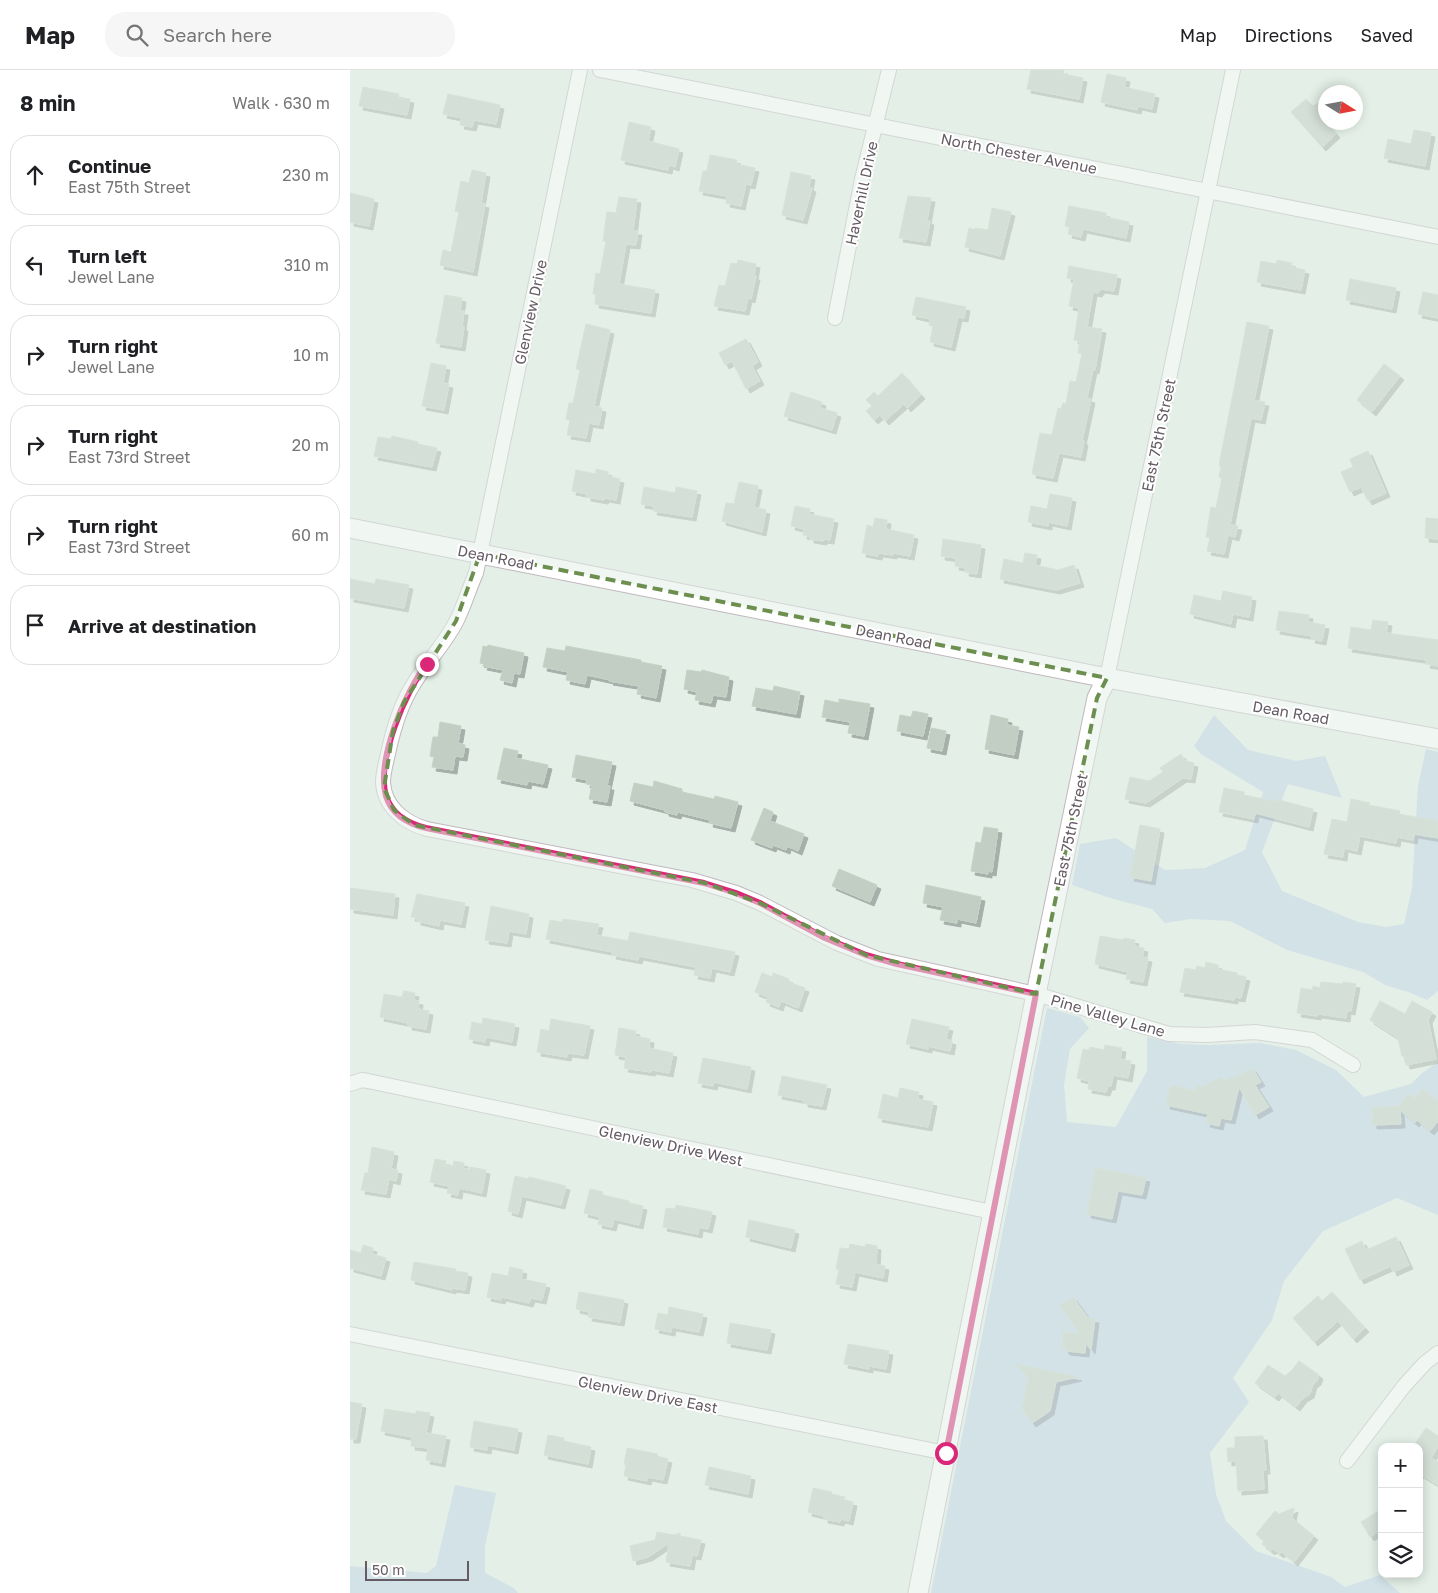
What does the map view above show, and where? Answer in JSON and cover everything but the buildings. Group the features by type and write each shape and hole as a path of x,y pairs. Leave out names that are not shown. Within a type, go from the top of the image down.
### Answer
{"street":[{"name":"Glenview Drive","path":"393,808 386,797 383,781 392,732 413,685 456,621 470,591 480,554 580,70"},
{"name":"North Chester Avenue","path":"600,70 1438,237"},
{"name":"Haverhill Drive","path":"835,318 862,179 889,70"},
{"name":"East 75th Street","path":"918,1593 992,1212 1097,698 1107,678 1233,70"},
{"name":"Dean Road","path":"350,528 1107,678 1438,739"},
{"name":"Pine Valley Lane","path":"393,808 414,826 711,884 760,903 825,938 866,955 897,964 1036,994 1168,1034 1206,1035 1255,1032 1312,1040 1354,1065"},
{"name":"Glenview Drive West","path":"350,1084 356,1081 368,1080 992,1212"},
{"name":"Glenview Drive East","path":"350,1334 946,1453"},
{"path":"1347,1461 1404,1386 1425,1362 1438,1353"}],"highlighted area":[{"path":"480,554 1107,678 1097,698 1036,994 866,955 760,903 705,883 414,825 394,810 384,788 393,731 404,702 456,621"}],"shaded area":[{"path":"1214,715 1248,750 1296,761 1325,756 1342,798 1288,784 1262,852 1282,891 1358,922 1386,927 1404,924 1412,888 1418,786 1426,749 1438,752 1438,991 1427,1000 1385,985 1363,972 1287,950 1230,921 1191,919 1165,923 1152,909 1110,898 1072,885 1080,844 1116,838 1165,870 1205,868 1245,850 1263,792 1201,754 1194,746"},
{"path":"1047,1008 1080,1017 1089,1028 1070,1049 1064,1085 1067,1122 1116,1127 1147,1071 1147,1037 1181,1044 1260,1043 1296,1050 1336,1070 1364,1097 1411,1084 1438,1062 1438,1215 1397,1198 1323,1231 1284,1281 1272,1320 1233,1378 1249,1402 1210,1453 1216,1494 1226,1521 1256,1551 1331,1577 1345,1587 1378,1576 1378,1578 1383,1578 1400,1593 931,1593"},
{"path":"455,1485 496,1493 485,1547 485,1573 514,1588 518,1593 350,1593 350,1566 427,1573 436,1566"}],"route":[{"path":"427,664 404,702 392,732 383,781 386,797 394,810 414,826 704,883 760,903 825,938 854,951 897,964 1036,994 946,1453"}]}
